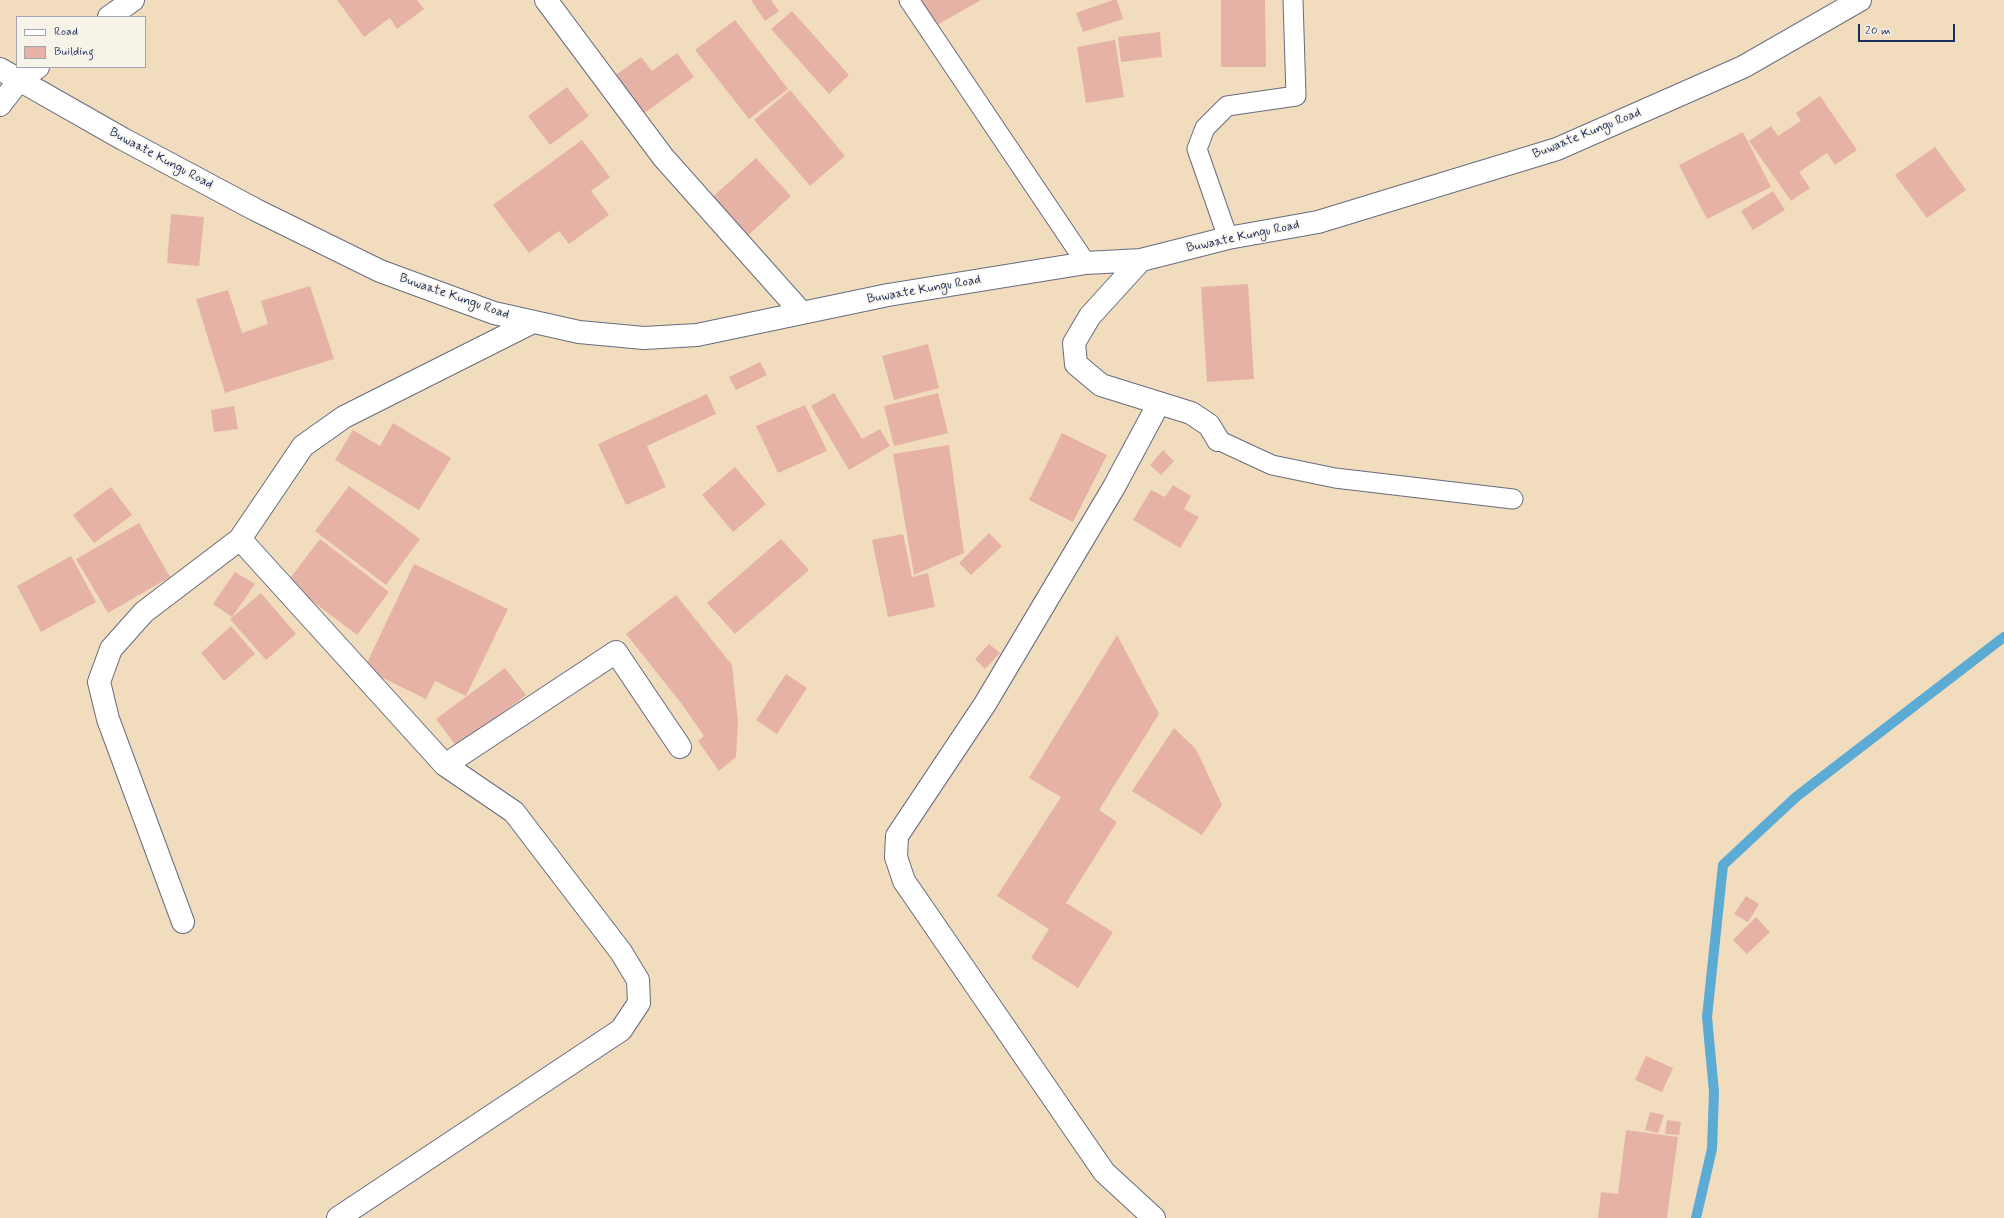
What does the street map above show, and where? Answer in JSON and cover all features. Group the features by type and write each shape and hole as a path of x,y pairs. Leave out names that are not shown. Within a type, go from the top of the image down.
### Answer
{"street":[{"path":"110,16 133,0"},
{"path":"546,0 663,157 801,312"},
{"name":"Buwaate Kungu Road","path":"0,69 20,79 130,143 256,210 380,271 494,314 579,332 644,338 697,335 888,295 1086,263 1141,260 1228,238 1318,222 1557,149 1743,67 1860,0"},
{"path":"0,105 20,79 36,68"},
{"path":"1141,260 1090,316 1074,343 1076,364 1101,385 1191,413 1208,425 1218,440"},
{"path":"183,922 108,719 99,682 111,649 144,612 240,539 303,446 344,417 533,322"},
{"path":"1154,1218 1104,1172 904,881 896,857 897,836 985,704 1114,487 1159,403"},
{"path":"240,539 445,765 514,812 621,952 638,980 639,1003 621,1030 338,1218"},
{"path":"445,765 616,652 680,747"}],"lane":[{"path":"909,0 1086,263"},
{"path":"1228,238 1197,149 1206,128 1227,106 1296,96 1293,0"},
{"path":"1218,440 1272,466 1335,478 1513,500"}],"building":[{"path":"337,0 417,0 424,9 397,29 390,18 364,37"},
{"path":"751,0 771,0 779,11 765,21"},
{"path":"915,0 981,0 932,28"},
{"path":"1113,0 1117,0 1123,19 1083,32 1076,13"},
{"path":"1221,0 1265,0 1266,67 1221,67"},
{"path":"792,11 849,75 829,94 771,29"},
{"path":"735,20 788,89 749,119 695,50"},
{"path":"1160,32 1162,57 1121,62 1118,37"},
{"path":"1115,40 1124,97 1086,103 1077,47"},
{"path":"677,53 694,77 639,117 610,79 641,57 652,71"},
{"path":"567,87 589,116 550,145 528,116"},
{"path":"790,90 845,156 810,186 754,120"},
{"path":"1820,96 1857,150 1835,165 1827,153 1799,172 1810,188 1791,201 1749,141 1771,126 1778,136 1801,121 1796,113"},
{"path":"1743,132 1771,187 1707,219 1679,165"},
{"path":"582,140 610,177 591,191 609,215 569,244 559,231 529,253 493,205"},
{"path":"1935,147 1966,190 1927,218 1895,175"},
{"path":"756,158 791,196 743,240 708,201"},
{"path":"1773,191 1785,210 1753,230 1741,211"},
{"path":"171,214 204,217 199,266 167,263"},
{"path":"1248,284 1254,379 1207,382 1201,287"},
{"path":"310,286 334,359 225,393 196,299 228,290 242,333 268,324 261,301"},
{"path":"928,344 939,388 894,400 882,356"},
{"path":"760,362 767,375 736,390 729,377"},
{"path":"834,393 862,439 880,429 890,446 849,470 811,406"},
{"path":"938,393 948,433 894,446 884,406"},
{"path":"707,394 716,414 647,446 666,487 626,505 598,444"},
{"path":"805,405 827,451 778,473 756,426"},
{"path":"234,406 238,429 214,432 211,410"},
{"path":"393,423 451,458 419,510 335,460 353,430 380,446"},
{"path":"1062,433 1107,455 1073,522 1029,500"},
{"path":"949,445 964,553 914,575 893,454"},
{"path":"1163,450 1174,461 1161,475 1150,465"},
{"path":"735,467 766,504 733,532 702,495"},
{"path":"1173,485 1191,496 1184,509 1199,517 1180,548 1133,520 1151,490 1165,497"},
{"path":"349,486 420,539 386,585 315,531"},
{"path":"111,487 132,515 94,543 73,515"},
{"path":"139,523 170,577 108,613 76,559"},
{"path":"989,533 1002,546 971,575 959,563"},
{"path":"903,534 912,577 928,573 935,607 888,617 872,540"},
{"path":"320,539 389,592 357,635 287,582"},
{"path":"781,539 809,570 735,634 707,603"},
{"path":"71,556 96,602 41,632 17,586"},
{"path":"414,564 508,609 466,696 435,681 426,699 364,669"},
{"path":"235,572 255,584 232,617 213,604"},
{"path":"261,593 296,634 266,660 230,619"},
{"path":"676,595 732,665 738,722 736,757 719,771 698,741 704,736 681,703 626,634"},
{"path":"231,626 255,654 224,681 201,653"},
{"path":"1117,635 1159,714 1099,810 1117,822 1066,903 1113,932 1078,988 1031,958 1049,929 997,896 1061,797 1029,778"},
{"path":"989,644 1000,653 985,669 975,659"},
{"path":"505,668 526,695 457,747 436,719"},
{"path":"786,674 807,688 777,734 756,720"},
{"path":"1174,728 1196,749 1222,805 1202,835 1132,791"},
{"path":"1746,896 1759,904 1748,922 1734,914"},
{"path":"1756,917 1770,932 1747,954 1733,940"},
{"path":"1646,1056 1673,1068 1662,1092 1635,1080"},
{"path":"1650,1112 1664,1115 1658,1133 1645,1130"},
{"path":"1667,1120 1681,1122 1679,1135 1665,1134"},
{"path":"1626,1130 1678,1137 1667,1218 1598,1218 1601,1192 1618,1194"}],"waterway":[{"path":"1696,1218 1712,1149 1714,1092 1707,1017 1723,865 1796,797 2004,637"}]}
